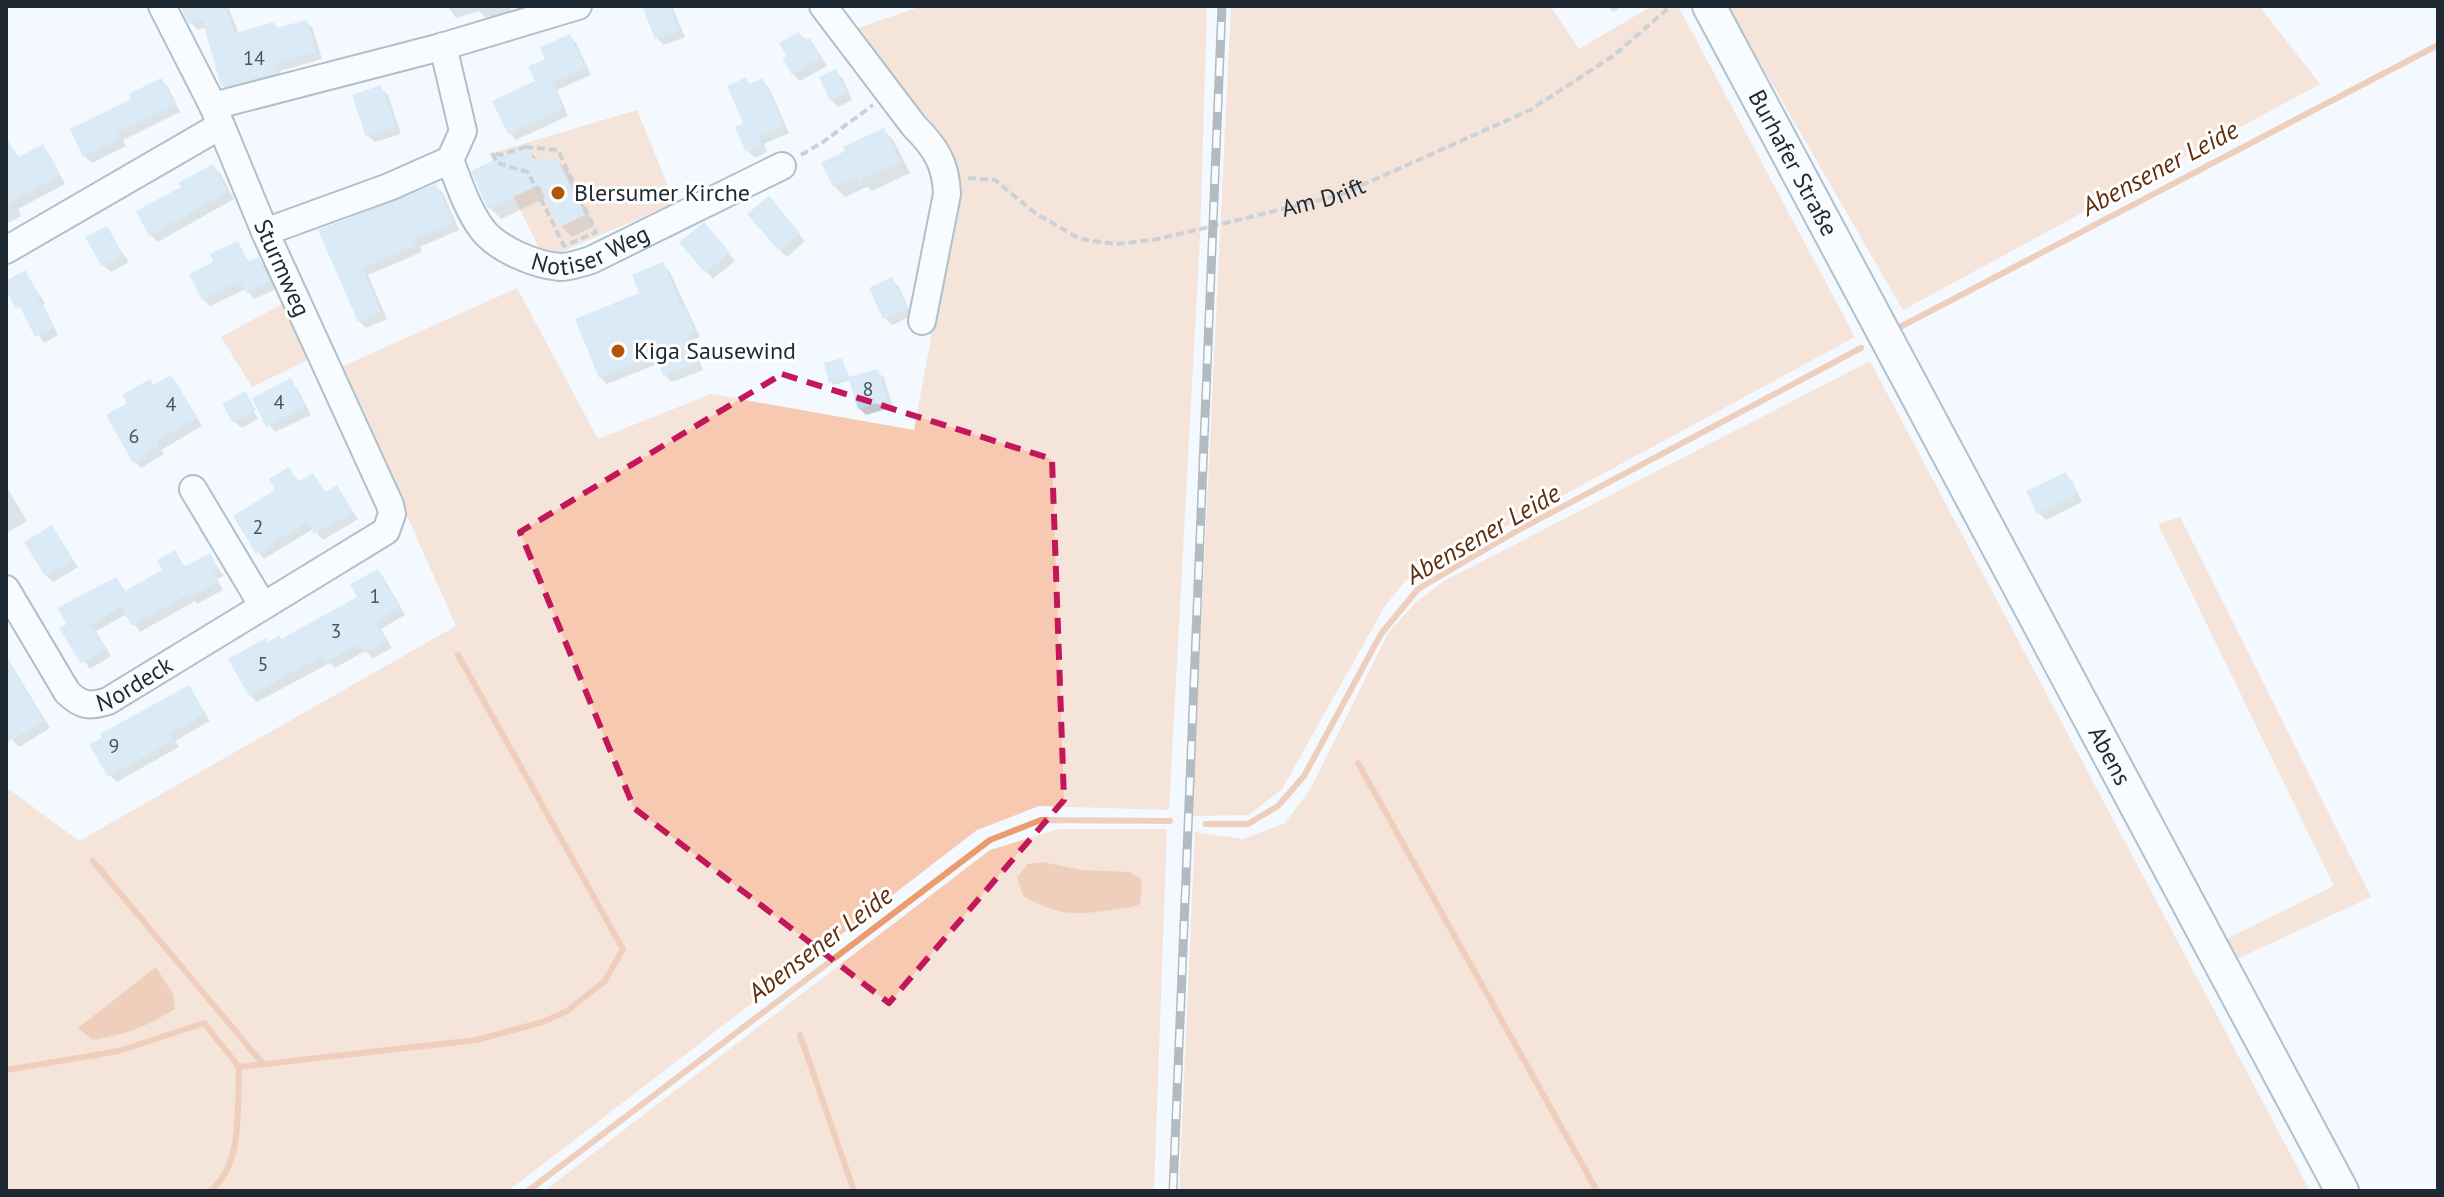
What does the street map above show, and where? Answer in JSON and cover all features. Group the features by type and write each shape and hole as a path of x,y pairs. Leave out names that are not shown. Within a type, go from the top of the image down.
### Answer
{"main road":[{"name":"Burhafer Straße","path":"1709,6 1878,320"},
{"name":"Abens","path":"1878,320 2342,1191"}],"street":[{"name":"Sturmweg","path":"162,6 216,116 265,232 390,505 392,514 386,531"},
{"path":"6,250 216,116 578,6"},
{"path":"823,6 931,143 946,172 947,194 922,321"},
{"path":"265,232 389,187 450,160 463,131 443,46"},
{"name":"Notiser Weg","path":"450,160 468,206 483,231 510,250 560,267 591,260 782,166"},
{"path":"193,489 263,606"},
{"name":"Nordeck","path":"6,589 67,692 78,703 85,705 108,701 386,531"}],"path":[{"name":"Am Drift","path":"946,172 971,179 995,180 1035,213 1080,239 1116,244 1153,240 1340,195 1530,110 1613,56 1671,6"},
{"path":"782,166 823,142 889,93"},
{"path":"525,147 558,150 596,232 564,246 528,172 508,169 497,163 492,153 500,155 525,147"}],"highlighted area":[{"path":"782,374 1052,459 1064,800 889,1003 634,808 520,532"}],"shaded area":[{"path":"922,6 1207,6 1200,237 1169,810 1039,806 977,830 508,1191 6,1191 6,787 79,841 456,626 341,367 517,288 598,439 711,394 914,430 956,202 935,132 858,28"},
{"path":"1231,6 1550,6 1579,49 1652,6 1678,6 1855,337 1405,581 1385,606 1282,789 1249,815 1192,816"},
{"path":"1727,6 2259,6 2320,84 1903,310"},
{"path":"637,110 675,203 549,257 542,254 492,153"},
{"path":"286,302 310,359 252,387 221,337"},
{"path":"1870,361 2310,1191 1179,1191 1195,832 1243,839 1285,823 1311,788 1388,633 1415,603 1444,581"},
{"path":"2180,517 2371,897 2237,959 2226,939 2334,886 2158,524"},
{"path":"1059,829 1167,829 1154,1191 544,1191 990,850"},
{"path":"1042,862 1082,870 1130,872 1142,880 1140,904 1077,913 1039,904 1023,896 1017,877 1028,864"},
{"path":"156,967 173,994 175,1009 136,1029 93,1040 78,1028"}],"building":[{"path":"180,6 232,6 226,10 235,33 274,22 276,28 307,20 316,52 274,64 277,73 221,87 202,19 189,24"},
{"path":"642,6 670,6 679,30 655,39"},
{"path":"799,32 804,41 810,38 821,58 792,75 782,58 786,56 779,43"},
{"path":"570,34 585,68 552,83 563,109 508,134 492,101 535,81 528,66 545,59 540,47"},
{"path":"836,69 847,93 830,101 819,77"},
{"path":"746,77 749,84 763,78 783,126 758,137 762,145 746,152 735,127 743,123 727,86"},
{"path":"161,78 175,104 117,133 120,139 83,157 70,129 131,99 129,94"},
{"path":"381,85 396,127 366,137 352,95"},
{"path":"884,128 900,162 859,181 857,176 833,187 821,163 845,151 843,147"},
{"path":"6,136 17,158 43,144 60,176 6,205"},
{"path":"527,144 533,159 557,158 585,215 560,227 539,185 488,209 471,171"},
{"path":"213,164 228,192 149,236 136,211 181,187 178,183"},
{"path":"436,184 453,223 414,240 416,245 362,268 381,312 358,322 318,230"},
{"path":"769,196 800,233 779,251 747,214"},
{"path":"704,222 730,253 705,273 679,242"},
{"path":"107,226 123,254 102,267 85,237"},
{"path":"238,241 248,262 259,256 270,282 246,293 240,281 202,300 189,274 213,262 210,254"},
{"path":"663,262 694,330 686,334 697,363 663,376 655,355 599,378 575,319 639,293 632,275"},
{"path":"25,270 53,328 35,337 20,307 16,309 6,290 6,281"},
{"path":"892,277 907,309 883,319 869,288"},
{"path":"842,358 848,377 829,383 824,363"},
{"path":"878,369 888,400 858,409 848,377"},
{"path":"171,375 197,418 156,442 158,447 133,463 106,415 127,403 122,395 150,379 153,385"},
{"path":"291,378 305,407 266,427 252,398"},
{"path":"245,391 256,410 233,423 222,404"},
{"path":"289,467 298,482 313,473 325,492 337,485 353,512 314,534 307,522 256,554 233,516 275,490 269,479"},
{"path":"2066,472 2077,494 2037,514 2026,491"},
{"path":"52,525 73,560 45,576 24,542"},
{"path":"175,550 184,567 210,553 218,568 212,572 218,582 189,598 187,595 132,626 121,607 91,624 106,649 81,664 59,628 67,624 57,608 116,577 125,591 162,570 157,560"},
{"path":"378,569 399,608 375,621 386,641 364,653 359,644 326,662 323,656 249,696 228,659 266,638 268,642 280,635 281,639 357,597 350,584"},
{"path":"6,658 44,721 6,743"},
{"path":"189,685 205,713 170,733 173,740 108,777 89,744 102,738 100,734"}],"waterway":[{"name":"Abensener Leide","path":"1900,327 2438,45"},
{"name":"Abensener Leide","path":"1206,824 1248,824 1278,806 1304,776 1381,634 1418,589 1515,532 1861,348"},
{"path":"239,1067 476,1040 543,1022 567,1011 605,981 623,949 458,655"},
{"path":"1358,763 1597,1191"},
{"name":"Abensener Leide","path":"528,1191 990,840 1041,820 1170,821"},
{"path":"93,861 263,1064"},
{"path":"6,1070 119,1051 204,1023 239,1067 234,1150 221,1180 210,1191"},
{"path":"800,1035 854,1191"}],"railway":[{"path":"1173,1191 1222,6"}],"place":[{"name":"Blersumer Kirche","path":"558,193"},
{"name":"Kiga Sausewind","path":"618,351"}]}
